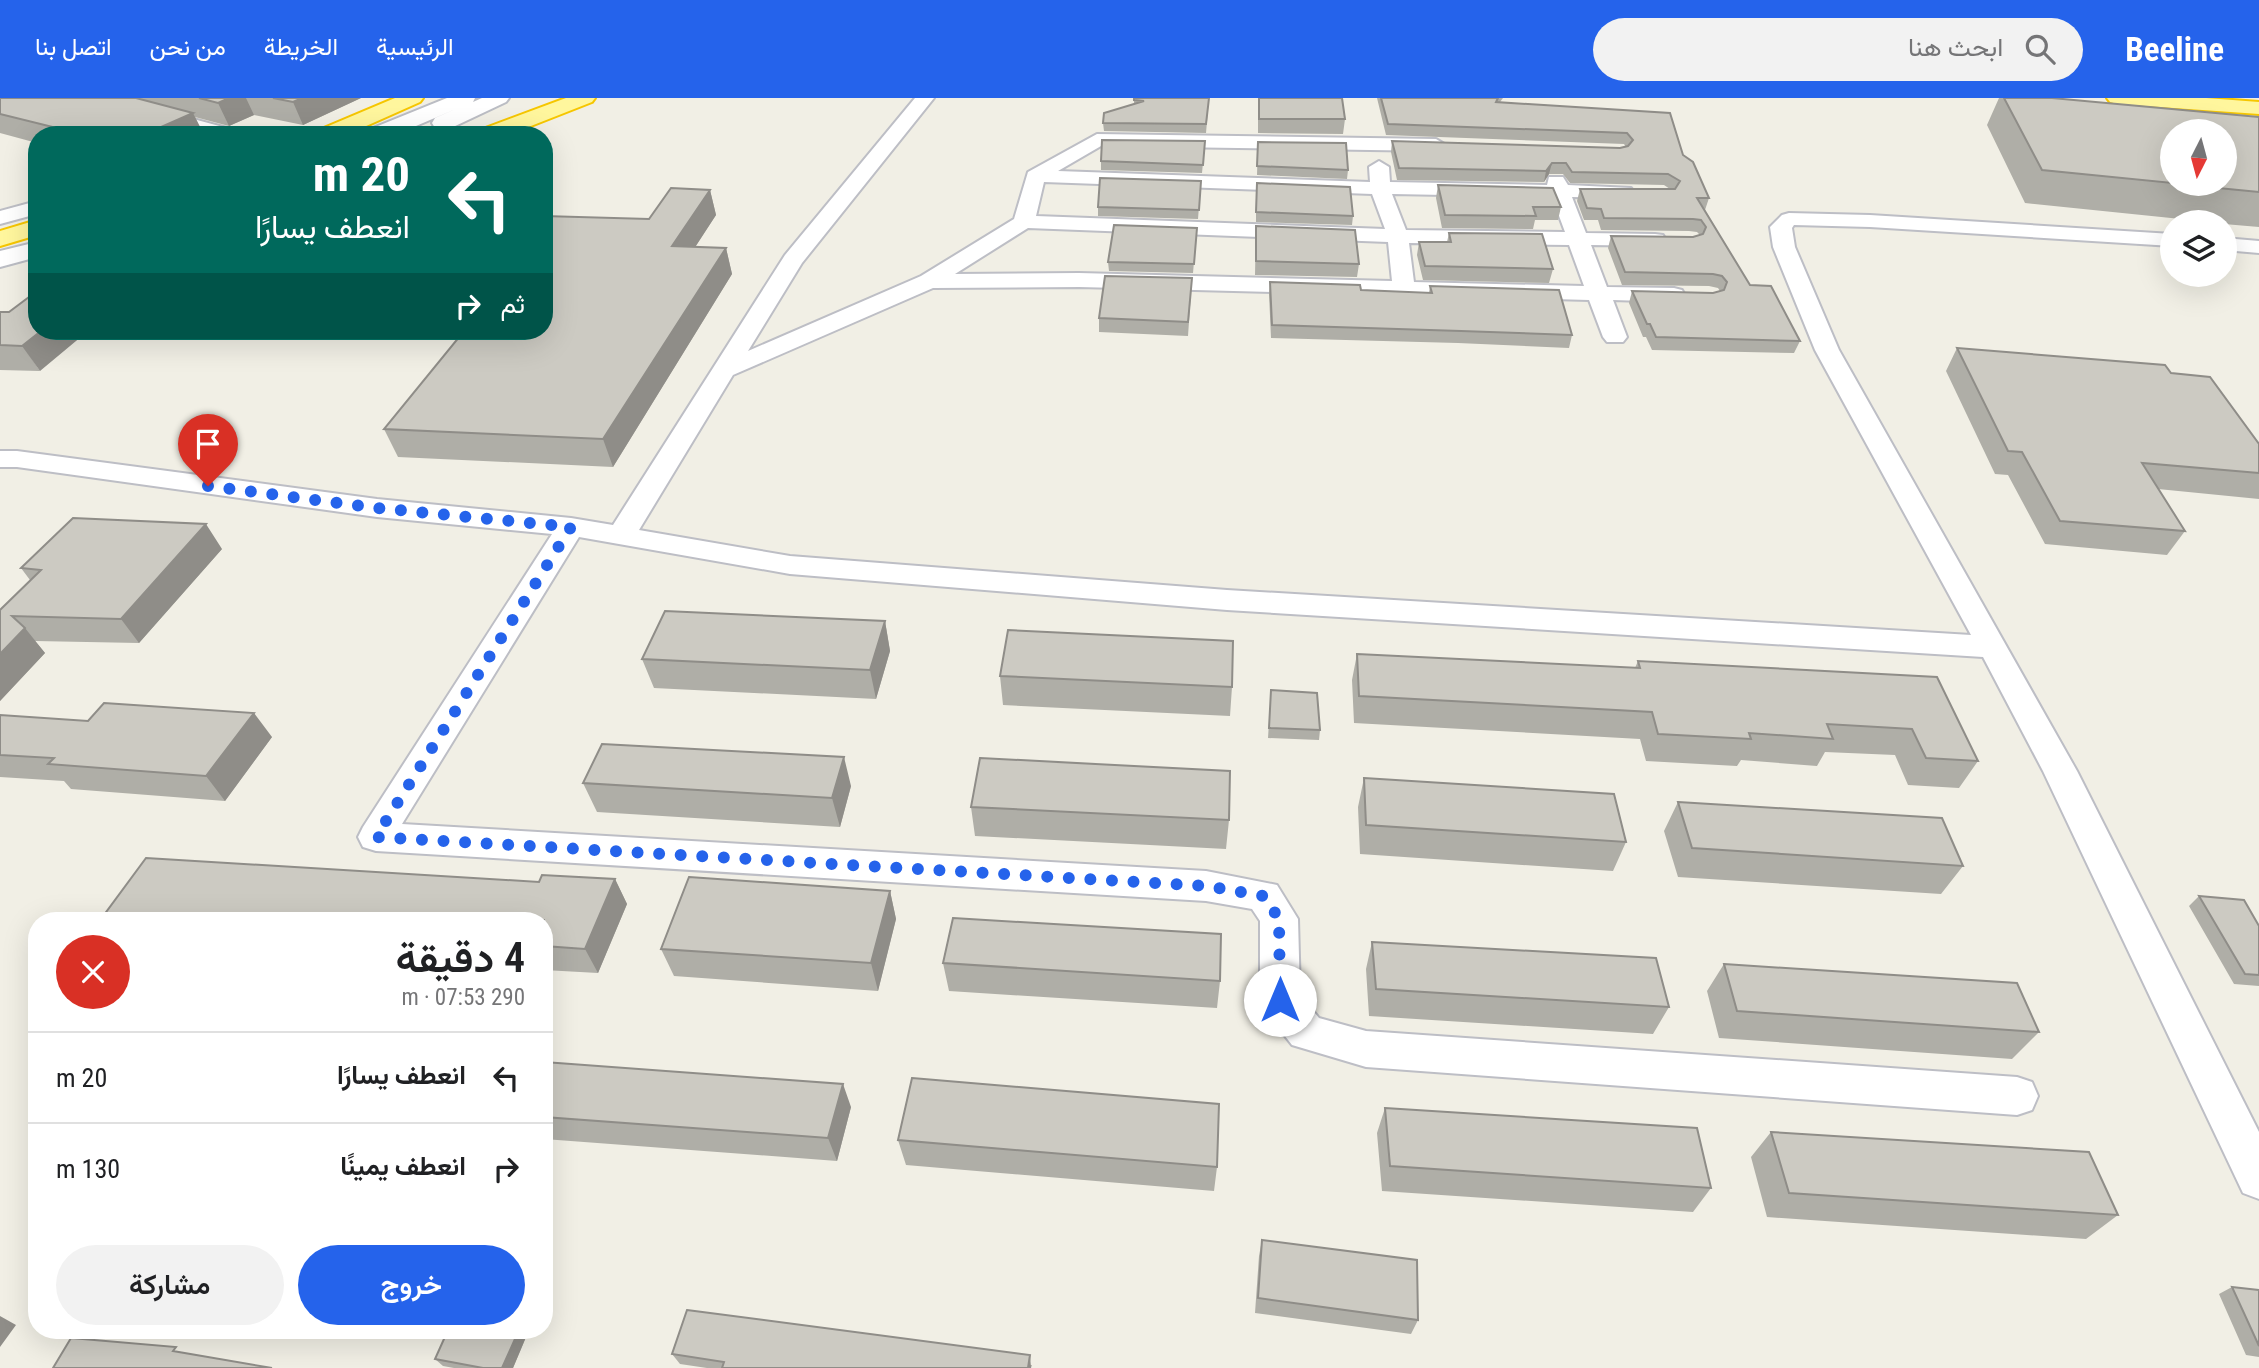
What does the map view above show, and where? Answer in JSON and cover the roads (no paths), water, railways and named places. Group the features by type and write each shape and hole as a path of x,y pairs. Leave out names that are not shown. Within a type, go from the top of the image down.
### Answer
{"highway":[{"path":"348,126 413,98"},
{"path":"512,126 585,98"},
{"path":"2117,98 2259,108"},
{"path":"0,242 28,231"}],"main road":[{"path":"398,126 465,98"},
{"path":"435,126 499,98"},
{"path":"0,242 28,237"},
{"path":"0,259 28,251"}],"street":[{"path":"95,98 198,126"},
{"path":"621,536 793,260 925,98"},
{"path":"1024,222 1035,176 1097,139 1458,146"},
{"path":"1378,143 1380,188 1398,236 1404,289"},
{"path":"1035,176 1380,188 1558,186 1638,193"},
{"path":"1558,186 1615,337"},
{"path":"0,218 28,210"},
{"path":"2160,239 1870,221 1789,219 1781,226 1784,247 1828,350 2060,771 2259,1178"},
{"path":"723,371 929,281 1024,222 1398,236 1675,240"},
{"path":"2237,245 2259,247"},
{"path":"929,281 1079,280 1695,296"},
{"path":"0,459 17,459 377,508 571,527 790,565 1227,600 1993,647"},
{"path":"571,527 376,837 1206,886 1264,896 1279,919 1280,1000 1306,1032 1366,1049 2017,1096"}]}
